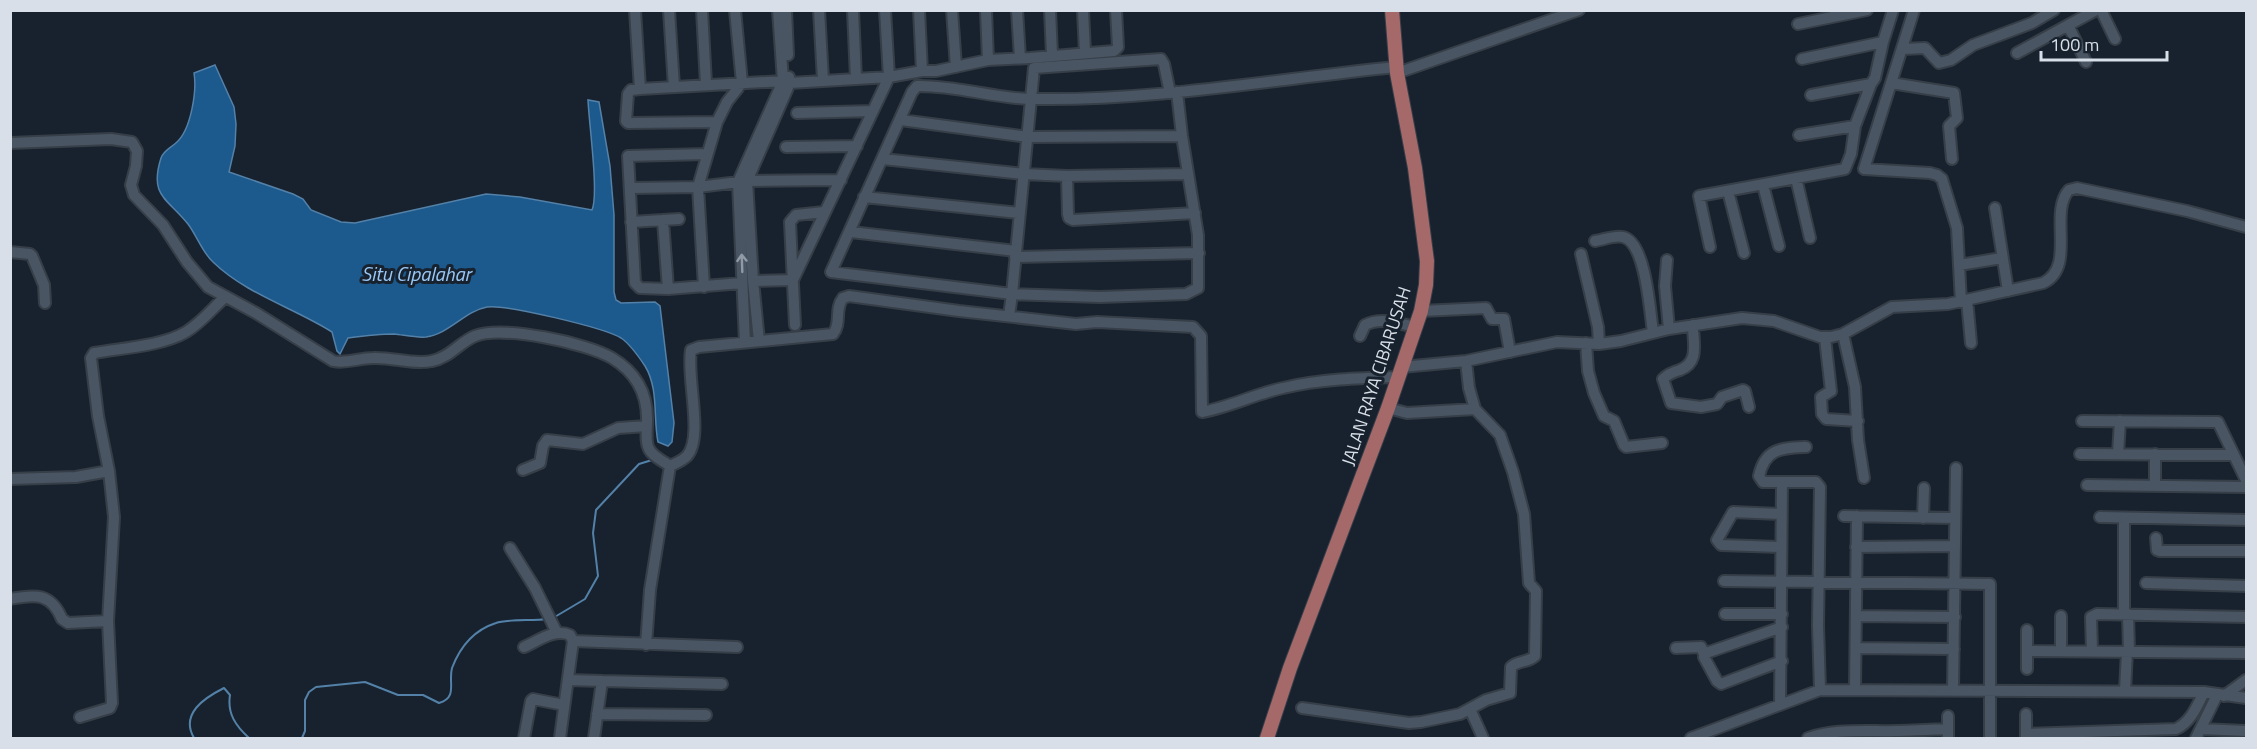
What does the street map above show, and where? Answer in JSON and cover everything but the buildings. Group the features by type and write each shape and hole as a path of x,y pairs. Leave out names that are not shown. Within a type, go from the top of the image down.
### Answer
{"main road":[{"name":"JALAN RAYA CIBARUSAH","path":"1267,738 1294,658 1388,408 1421,311 1427,261 1415,168 1397,70 1392,10"}],"street":[{"path":"635,10 640,89"},
{"path":"669,10 674,87"},
{"path":"702,10 706,84"},
{"path":"704,287 698,187 717,122 742,82 735,10"},
{"path":"778,10 786,82"},
{"path":"745,342 748,282 743,181 786,82 786,10"},
{"path":"819,10 824,80"},
{"path":"853,10 856,79"},
{"path":"793,280 889,77 885,10"},
{"path":"919,10 922,71"},
{"path":"952,10 956,67"},
{"path":"986,10 988,60"},
{"path":"1017,10 1020,58"},
{"path":"1050,10 1052,55"},
{"path":"1083,10 1085,53"},
{"path":"717,122 628,123 626,121 628,94 632,90 706,84 889,77 936,71 988,60 1114,51 1118,47 1116,10"},
{"path":"1009,316 1012,294 1016,254 1019,213 1032,99 1034,69 1036,66 1161,59 1164,64 1173,92 1182,136 1199,253 1198,288 1186,294 1100,297 1012,294 831,272 912,92 917,86 1032,99 1173,92 1397,70 1579,10"},
{"path":"1798,24 1867,10"},
{"path":"1710,247 1699,196 1845,169 1851,154 1855,126 1875,78 1893,10"},
{"path":"1914,10 1864,169 1929,172 1942,179 1956,228 1959,266 1971,343"},
{"path":"1903,49 1925,48 1939,63 1946,62 1973,45 2032,23 2054,10"},
{"path":"2017,53 2096,10"},
{"path":"2101,10 2115,39"},
{"path":"2068,26 2086,62"},
{"path":"1802,59 1883,42"},
{"path":"1891,83 1954,93 1957,119 1949,126 1952,159"},
{"path":"1811,95 1871,84"},
{"path":"798,113 873,111"},
{"path":"901,120 1028,137 1182,136"},
{"path":"1799,135 1855,126"},
{"path":"10,142 97,139 132,142 137,151 131,185 134,195 163,225 187,262 208,287 323,356 341,363 384,357 423,363 435,361 473,337 486,332 504,332 585,347 613,358 639,383 645,396 647,446 650,452 670,466"},
{"path":"786,147 857,146"},
{"path":"707,154 629,155 635,283 640,288 668,289 793,280"},
{"path":"883,159 1024,174 1067,176 1188,174"},
{"path":"1067,176 1068,214 1073,220 1195,213"},
{"path":"1796,178 1810,238"},
{"path":"631,188 698,187 743,181 841,180"},
{"path":"1763,184 1779,246"},
{"path":"670,466 687,456 692,447 694,416 691,350 699,347 833,334 838,326 839,302 849,296 1076,324 1097,322 1193,327 1201,336 1203,412 1286,387 1400,372 1557,342 1599,344 1728,319 1756,318 1774,321 1825,338 1843,334 1892,307 1964,301 2043,284 2054,277 2060,252 2063,200 2069,190 2077,188 2187,211 2247,227"},
{"path":"1728,191 1744,253"},
{"path":"864,197 1019,213"},
{"path":"1995,207 2008,291"},
{"path":"795,325 790,222 796,215 824,212"},
{"path":"631,222 679,219"},
{"path":"663,220 668,289"},
{"path":"850,232 1016,254 1199,253"},
{"path":"1594,241 1622,237 1634,245 1641,259 1653,333"},
{"path":"10,252 27,253 32,256 44,285 45,303"},
{"path":"1581,254 1598,327 1599,344"},
{"path":"1959,266 2002,258"},
{"path":"1667,260 1665,286 1669,329"},
{"path":"748,282 759,341"},
{"path":"80,717 104,711 110,708 112,703 108,621 114,517 91,357 94,353 139,345 186,332 225,297"},
{"path":"1421,311 1486,308 1492,319 1504,319 1510,352"},
{"path":"1360,336 1365,325 1371,322 1382,321 1415,327"},
{"path":"1693,325 1694,355 1691,363 1687,367 1666,375 1663,379 1672,404 1701,407 1717,404 1722,397 1743,390 1749,408"},
{"path":"1843,334 1856,387 1858,440 1864,478"},
{"path":"1825,338 1831,391 1821,397 1822,414 1826,419 1858,421"},
{"path":"1586,343 1588,371 1594,393 1604,416 1614,421 1624,445 1626,447 1662,443"},
{"path":"1302,708 1416,723 1460,714 1492,698 1508,695 1511,667 1516,663 1529,661 1535,656 1536,591 1529,583 1524,514 1503,441 1496,429 1475,409 1469,388 1466,361"},
{"path":"1388,408 1407,414 1475,409"},
{"path":"2082,421 2218,422 2247,480"},
{"path":"2118,454 2120,421"},
{"path":"523,470 540,463 547,440 583,444 618,428 647,426"},
{"path":"1806,447 1774,451 1768,457 1759,476 1763,482 1816,482 1820,487 1818,582 1820,690"},
{"path":"2080,454 2234,455"},
{"path":"2155,454 2155,486"},
{"path":"646,645 650,590 670,466"},
{"path":"1953,690 1956,468"},
{"path":"10,479 76,477 109,471"},
{"path":"1780,705 1783,582 1782,482"},
{"path":"2087,484 2247,487"},
{"path":"1923,518 1924,488"},
{"path":"1781,514 1733,512 1717,540 1721,545 1781,547"},
{"path":"1844,516 1956,518"},
{"path":"1855,688 1857,516"},
{"path":"2100,517 2247,520"},
{"path":"2124,518 2128,651 2126,692"},
{"path":"2156,538 2157,550 2160,551 2247,550"},
{"path":"1856,547 1955,546"},
{"path":"510,548 520,561 553,623 573,640 646,645 737,647"},
{"path":"1724,581 1990,584 1990,738"},
{"path":"2146,583 2247,586"},
{"path":"10,599 25,596 46,598 57,608 62,620 68,623 108,621"},
{"path":"1725,614 1782,614"},
{"path":"2092,651 2092,616 2097,614 2247,617"},
{"path":"1856,616 1955,617"},
{"path":"2061,616 2061,651"},
{"path":"524,647 553,623"},
{"path":"1704,654 1782,627"},
{"path":"2027,630 2027,669"},
{"path":"560,738 573,640"},
{"path":"1676,648 1701,647 1717,681 1721,684 1782,661"},
{"path":"1856,648 1954,649"},
{"path":"2027,651 2247,653"},
{"path":"569,680 722,684"},
{"path":"2198,734 2220,695 2247,680"},
{"path":"594,738 602,681"},
{"path":"1691,738 1820,690 1855,688 2204,692 2247,698"},
{"path":"2026,714 2026,736 2176,729 2184,724 2194,711 2204,692"},
{"path":"524,738 533,699 564,705"},
{"path":"1470,709 1483,738"},
{"path":"597,714 706,715"},
{"path":"1808,738 1841,731 1876,735 1947,734 1948,716"},
{"path":"2198,734 2247,731"}],"water":[{"name":"Situ Cipalahar","path":"215,65 234,107 235,146 229,172 293,194 303,199 311,210 341,222 355,223 486,194 520,197 592,210 594,174 588,100 599,102 610,166 614,215 614,292 616,300 621,303 655,302 660,306 674,423 672,442 668,446 658,442 654,394 645,366 628,344 611,334 533,313 487,307 471,313 442,332 426,337 394,334 348,338 340,354 332,332 255,292 226,273 209,258 188,224 162,196 157,181 162,155 177,142 186,128 194,99 194,73"}],"waterway":[{"path":"553,618 585,599 598,576 593,533 596,510 639,464 652,460"},
{"path":"302,738 305,731 305,700 309,692 316,687 365,682 398,695 423,695 439,703 445,701 450,693 452,668 459,653 481,630 501,622 547,619"},
{"path":"194,738 190,729 192,714 202,702 224,688 230,695 231,714 249,738"}]}
